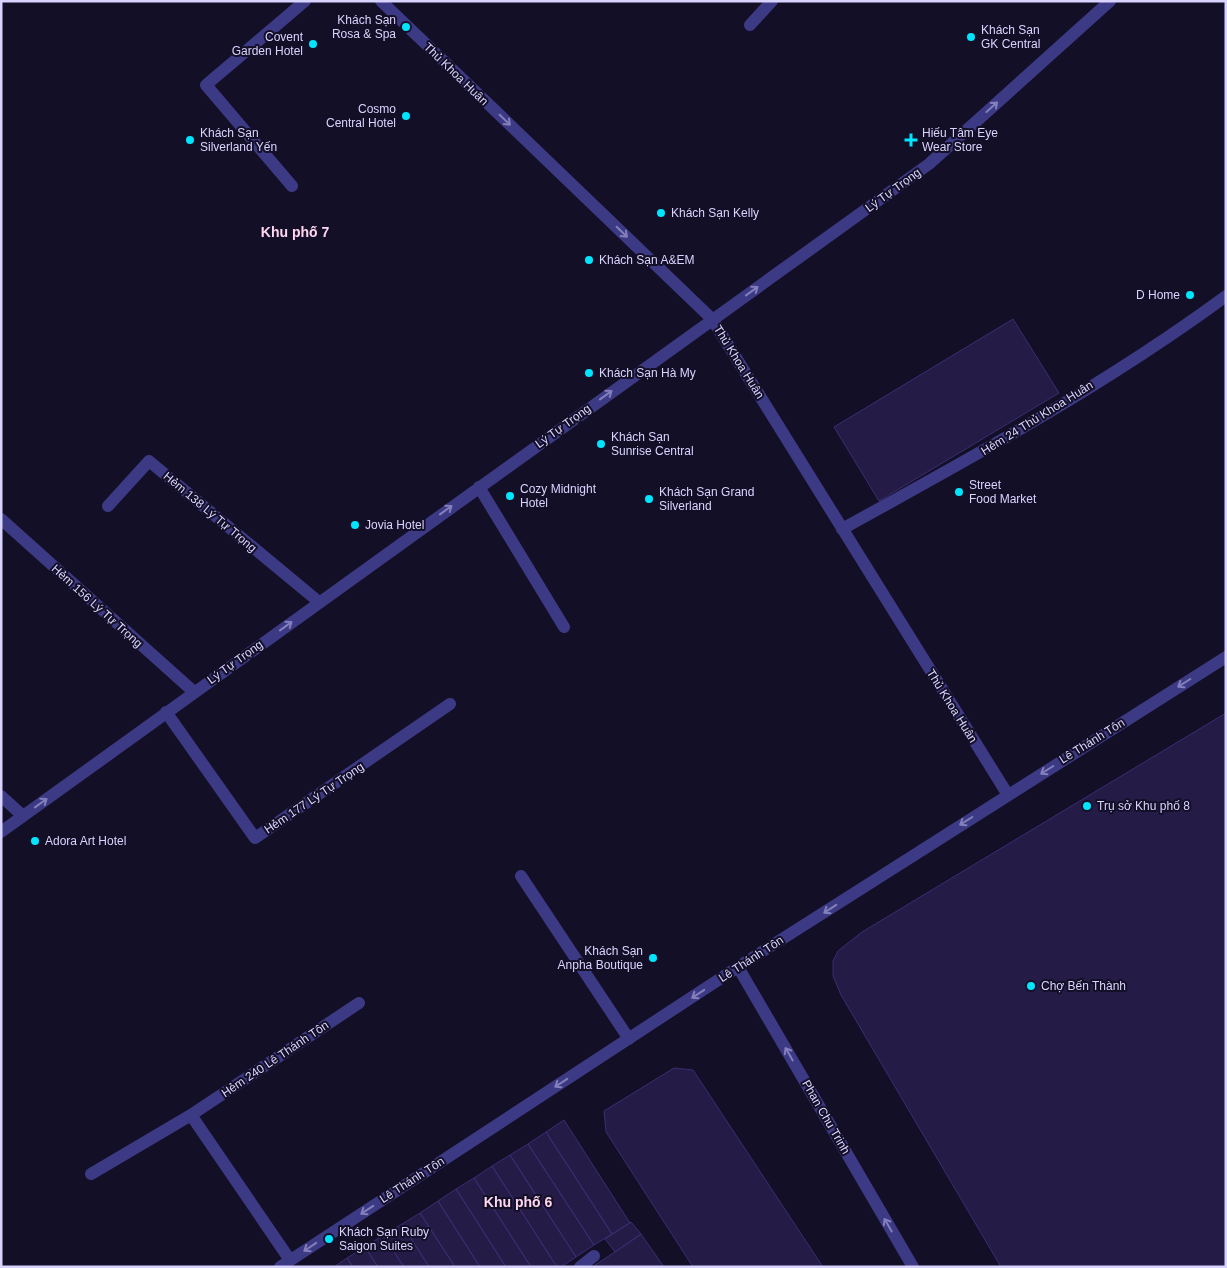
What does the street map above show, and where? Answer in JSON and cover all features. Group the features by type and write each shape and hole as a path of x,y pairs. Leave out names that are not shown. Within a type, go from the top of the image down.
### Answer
{"street":[{"path":"292,186 206,85 305,1"},
{"name":"Thủ Khoa Huân","path":"381,1 712,319 1008,795"},
{"path":"750,25 772,1"},
{"name":"Lý Tự Trọng","path":"1,832 929,164 1110,1"},
{"name":"Hẻm 24 Thủ Khoa Huân","path":"842,529 994,446 1182,328 1226,296"},
{"name":"Hẻm 138 Lý Tự Trọng","path":"108,506 149,461 319,602"},
{"path":"479,487 564,626"},
{"name":"Hẻm 156 Lý Tự Trọng","path":"1,519 194,692"},
{"name":"Lê Thánh Tôn","path":"285,1263 738,967 1226,657"},
{"name":"Hẻm 177 Lý Tự Trọng","path":"166,712 255,838 450,704"},
{"path":"1,796 23,816"},
{"path":"521,876 629,1039"},
{"name":"Phan Chu Trinh","path":"738,967 913,1267"},
{"name":"Hẻm 240 Lê Thánh Tôn","path":"91,1174 191,1115 359,1003"},
{"path":"191,1115 285,1263"},
{"path":"580,1267 594,1256"}],"building":[{"name":"Street Food Market","path":"1013,319 1059,393 879,501 834,427"},
{"name":"Chợ Bến Thành","path":"1226,713 1226,1267 1001,1267 841,995 833,976 833,961 838,951 862,932"},
{"path":"674,1068 693,1070 823,1267 693,1267 606,1132 604,1111"},
{"path":"564,1120 630,1223 612,1234 546,1132"},
{"path":"546,1132 612,1234 594,1245 528,1144"},
{"path":"528,1144 594,1245 576,1257 510,1155"},
{"path":"510,1155 576,1257 561,1267 557,1267 492,1166"},
{"path":"492,1166 557,1267 531,1267 474,1178"},
{"path":"474,1178 531,1267 506,1267 456,1189"},
{"path":"456,1189 506,1267 480,1267 438,1201"},
{"path":"438,1201 480,1267 455,1267 420,1213"},
{"path":"420,1213 455,1267 429,1267 402,1224"},
{"path":"631,1222 641,1234 615,1252 605,1239"},
{"path":"402,1224 429,1267 404,1267 383,1235"},
{"path":"641,1234 664,1267 592,1267 615,1252"},
{"path":"383,1235 404,1267 378,1267 365,1247"},
{"path":"365,1247 378,1267 353,1267 347,1258"},
{"path":"347,1258 353,1267 334,1267"}],"place":[{"name":"Khách Sạn Rosa & Spa","path":"406,27"},
{"name":"Khách Sạn GK Central","path":"971,37"},
{"name":"Covent Garden Hotel","path":"313,44"},
{"name":"Cosmo Central Hotel","path":"406,116"},
{"name":"Khách Sạn Silverland Yến","path":"190,140"},
{"name":"Hiếu Tâm Eye Wear Store","path":"911,140"},
{"name":"Khách Sạn Kelly","path":"661,213"},
{"name":"Khách Sạn A&EM","path":"589,260"},
{"name":"D Home","path":"1190,295"},
{"name":"Khách Sạn Hà My","path":"589,373"},
{"name":"Khách Sạn Sunrise Central","path":"601,444"},
{"name":"Street Food Market","path":"959,492"},
{"name":"Cozy Midnight Hotel","path":"510,496"},
{"name":"Khách Sạn Grand Silverland","path":"649,499"},
{"name":"Jovia Hotel","path":"355,525"},
{"name":"Trụ sở Khu phố 8","path":"1087,806"},
{"name":"Adora Art Hotel","path":"35,841"},
{"name":"Khách Sạn Anpha Boutique","path":"653,958"},
{"name":"Chợ Bến Thành","path":"1031,986"},
{"name":"Khách Sạn Ruby Saigon Suites","path":"329,1239"}],"district":[{"name":"Khu phố 7","path":"295,232"},
{"name":"Khu phố 6","path":"518,1202"}]}
